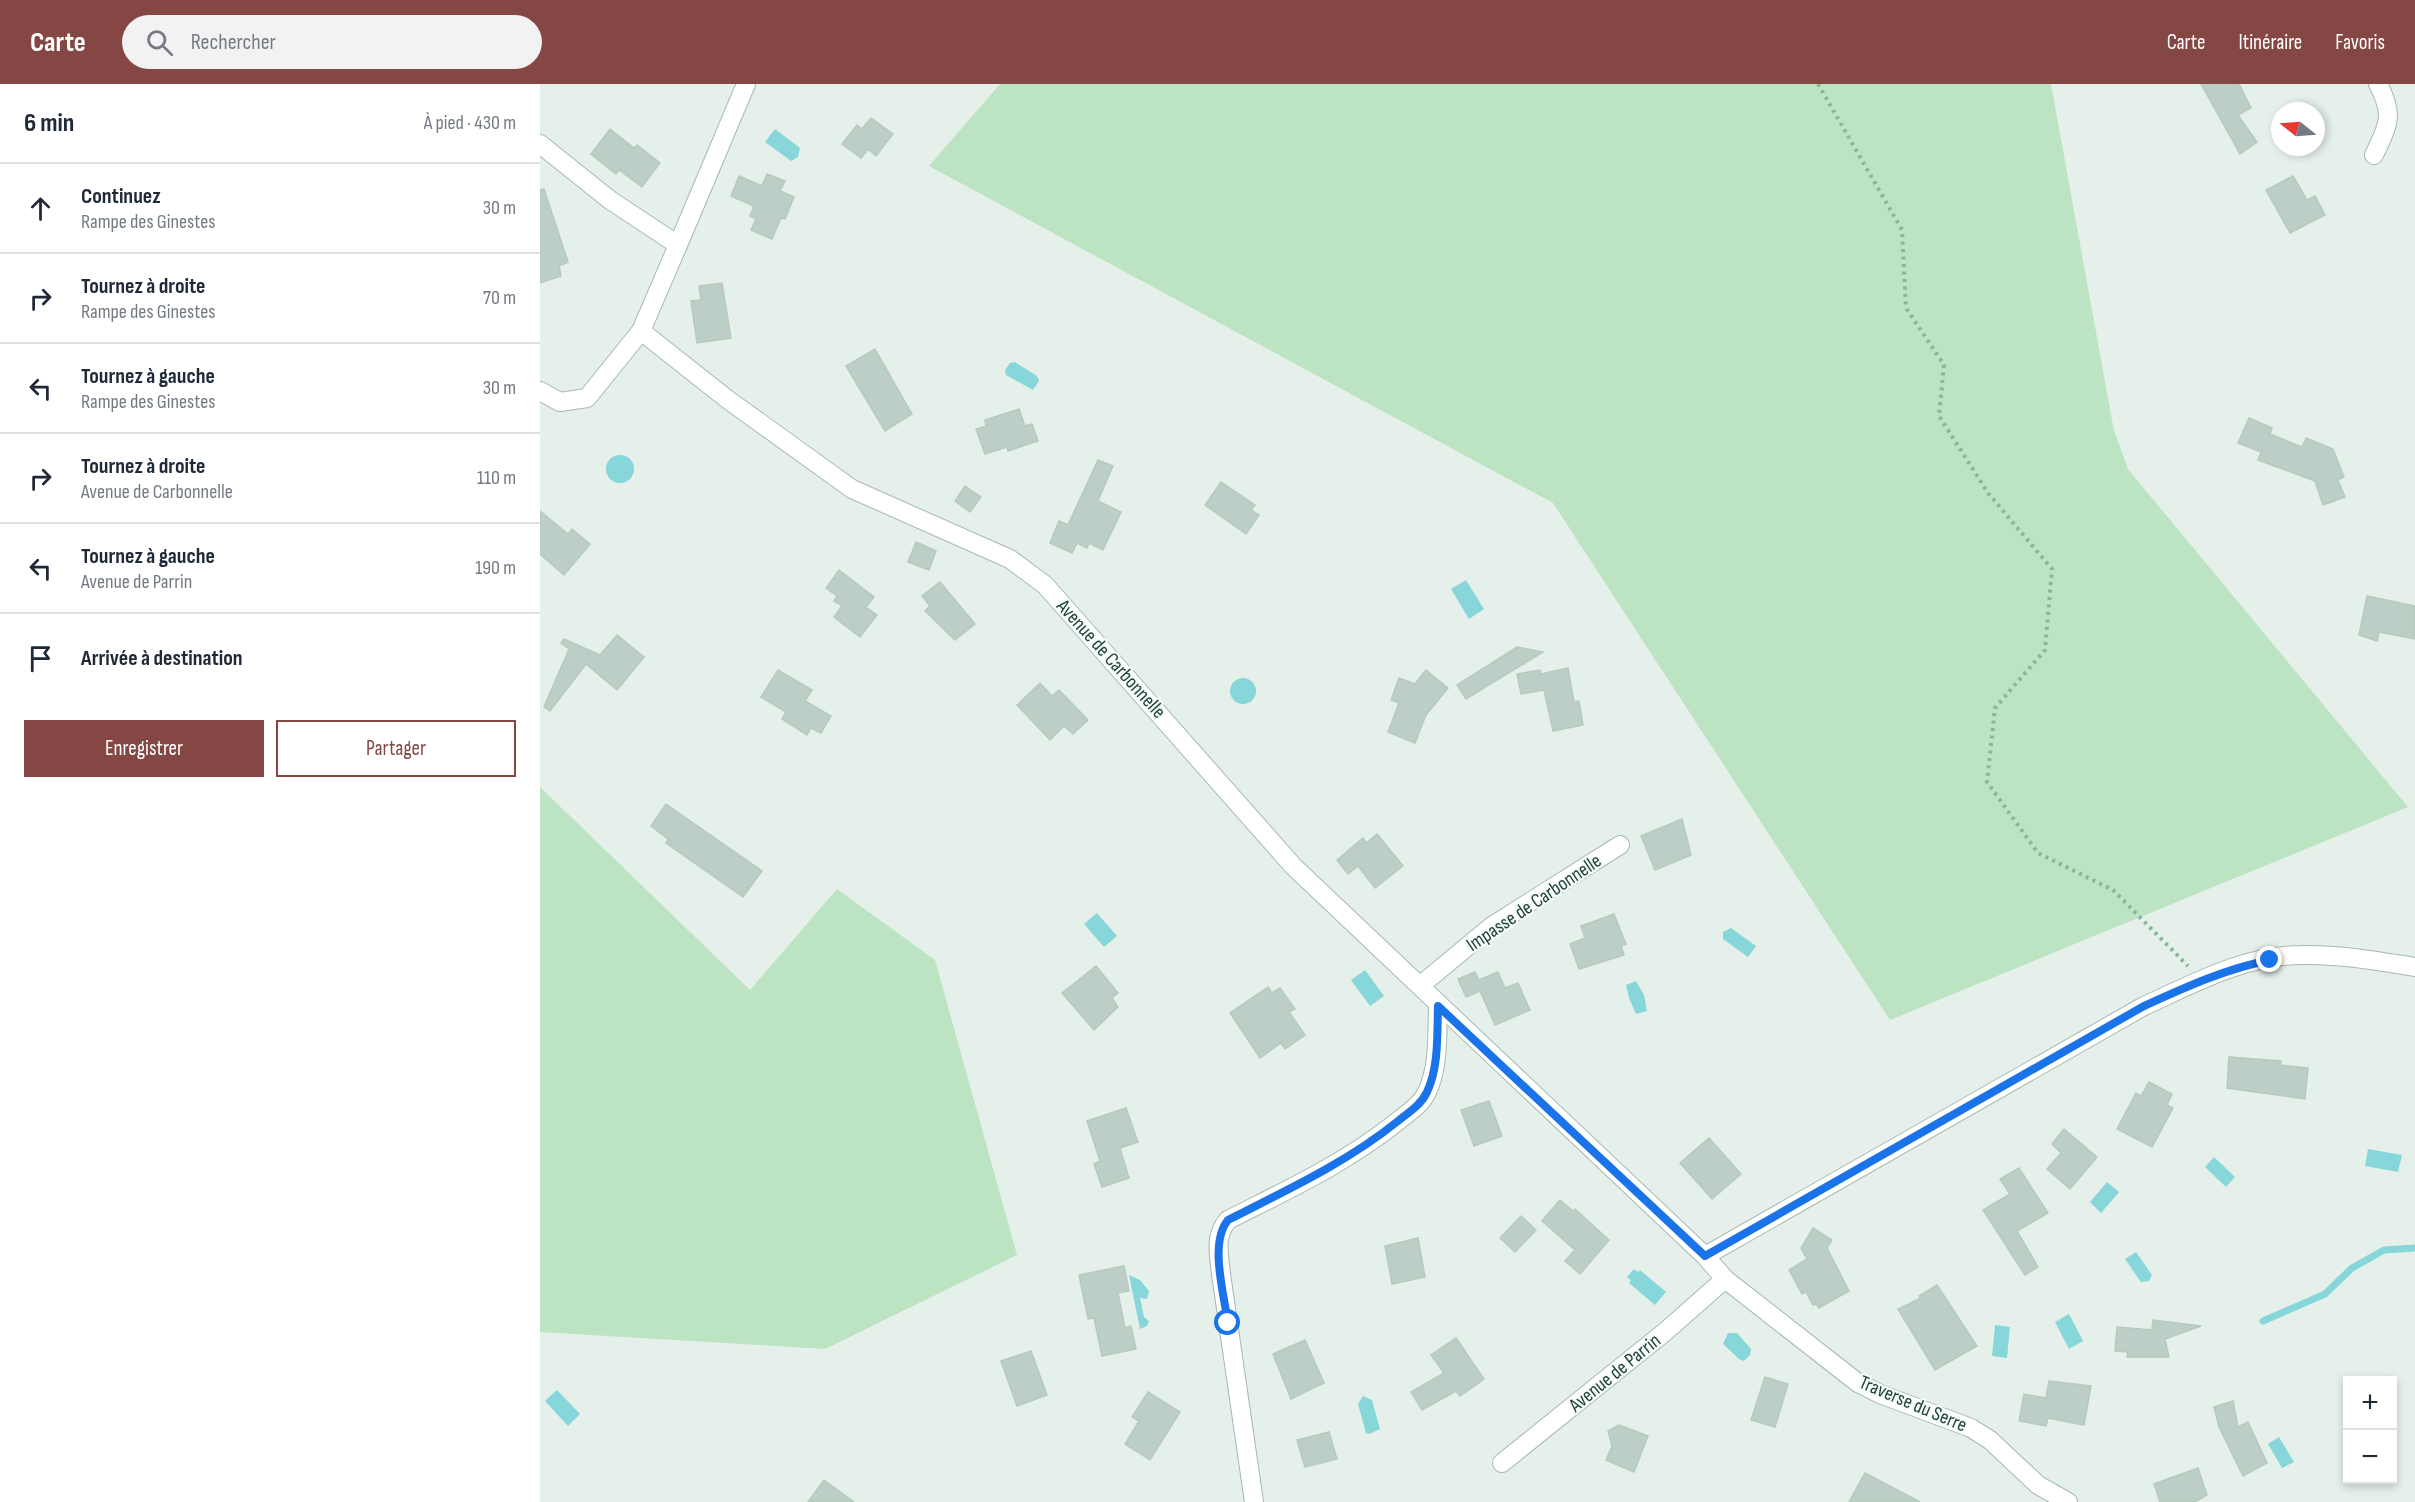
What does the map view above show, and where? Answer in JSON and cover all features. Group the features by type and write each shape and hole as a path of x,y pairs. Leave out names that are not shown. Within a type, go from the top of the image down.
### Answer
{"street":[{"path":"540,391 560,402 587,398 641,331 746,84"},
{"path":"2374,155 2389,117 2389,108 2378,84"},
{"path":"540,144 610,200 678,244"},
{"name":"Avenue de Carbonnelle","path":"641,331 727,399 852,489 1010,558 1030,571 1066,608 1293,866 1421,986 1438,1006 1705,1256"},
{"name":"Impasse de Carbonnelle","path":"1421,986 1492,926 1620,845"},
{"path":"1705,1256 2144,1006 2202,979 2238,966 2298,954 2337,956 2415,967"},
{"path":"1254,1502 1220,1263 1218,1240 1222,1227 1228,1220 1320,1174 1379,1136 1422,1102 1431,1081 1436,1058 1438,1006"},
{"name":"Traverse du Serre","path":"1705,1256 1725,1279 1858,1383 1880,1394 1971,1428 1990,1440 2038,1485 2068,1502"},
{"name":"Avenue de Parrin","path":"1502,1463 1666,1331 1725,1279"}],"path":[{"path":"1818,84 1902,230 1906,308 1944,365 1939,416 1988,493 2052,568 2044,650 1995,708 1987,782 2038,853 2113,890 2202,979"}],"green space":[{"path":"1000,84 2051,84 2114,431 2128,469 2408,807 1890,1020 1553,503 929,166"},
{"path":"540,787 750,990 837,889 935,960 1017,1255 825,1349 540,1332"}],"water":[{"path":"775,129 800,148 798,157 791,161 765,142"},
{"path":"1015,362 1037,376 1039,381 1033,390 1006,375 1005,370 1010,363"},
{"path":"620,455 630,459 634,469 630,479 620,483 610,479 606,469 610,459"},
{"path":"1466,580 1484,609 1469,619 1451,589"},
{"path":"1243,678 1252,682 1256,691 1252,700 1243,704 1234,700 1230,691 1234,682"},
{"path":"1097,913 1117,936 1104,947 1084,924"},
{"path":"1731,928 1756,946 1748,957 1723,939 1723,932"},
{"path":"1365,970 1384,996 1370,1006 1351,980"},
{"path":"1636,981 1644,995 1647,1011 1636,1014 1626,985"},
{"path":"2368,1149 2402,1155 2398,1172 2365,1166"},
{"path":"2214,1157 2235,1177 2226,1187 2205,1167"},
{"path":"2107,1182 2119,1192 2101,1213 2090,1202"},
{"path":"2136,1252 2152,1275 2149,1281 2141,1282 2125,1259"},
{"path":"1634,1269 1638,1272 1640,1270 1666,1292 1655,1305 1629,1283 1631,1280 1627,1277"},
{"path":"1129,1275 1140,1280 1149,1291 1147,1299 1140,1298 1144,1317 1149,1321 1147,1326 1140,1329"},
{"path":"2069,1314 2083,1341 2069,1349 2055,1322"},
{"path":"1995,1325 2010,1327 2007,1358 1992,1356"},
{"path":"1728,1333 1737,1333 1751,1349 1750,1355 1744,1361 1723,1344"},
{"path":"557,1390 580,1414 568,1426 545,1401"},
{"path":"1363,1396 1372,1400 1380,1429 1369,1434 1366,1433 1358,1404"},
{"path":"2279,1437 2294,1462 2282,1468 2268,1444"}],"building":[{"path":"2201,84 2239,84 2251,108 2238,115 2257,142 2240,154"},
{"path":"871,118 893,134 876,156 868,149 861,158 842,144 857,125 862,129"},
{"path":"610,129 634,148 637,145 660,163 642,187 619,170 616,174 591,154"},
{"path":"767,174 785,181 780,191 794,197 785,219 781,218 772,239 751,230 756,219 750,216 754,206 731,196 739,176 762,186"},
{"path":"2293,176 2307,200 2315,196 2325,215 2290,233 2266,190"},
{"path":"544,189 568,262 559,266 561,276 540,283 540,190"},
{"path":"722,283 731,338 697,343 691,301 701,300 699,286"},
{"path":"875,349 912,414 885,431 846,366"},
{"path":"1019,409 1025,426 1032,424 1038,441 1008,451 1007,447 985,454 976,429 986,426 985,420"},
{"path":"2249,418 2272,428 2270,434 2302,447 2306,438 2333,449 2344,477 2338,480 2345,497 2323,505 2315,481 2258,460 2261,452 2238,443"},
{"path":"1098,460 1113,466 1098,501 1121,512 1103,550 1089,543 1087,548 1077,543 1072,553 1050,543 1059,521 1068,525"},
{"path":"1221,482 1255,505 1251,510 1259,515 1246,534 1205,505"},
{"path":"965,486 981,497 970,512 955,501"},
{"path":"540,511 568,534 572,529 590,544 564,575 540,554"},
{"path":"916,542 936,551 929,570 908,562"},
{"path":"839,570 874,597 866,607 877,615 860,637 834,617 842,606 834,601 837,596 826,588"},
{"path":"940,582 975,624 955,640 925,611 930,606 922,596"},
{"path":"2367,596 2415,606 2415,639 2379,632 2377,641 2359,635"},
{"path":"617,635 644,657 617,690 586,664 550,711 544,707 569,649 561,643 564,639 600,655"},
{"path":"1517,647 1543,652 1466,699 1457,685"},
{"path":"1568,668 1574,702 1579,701 1583,725 1553,731 1544,690 1521,694 1517,674 1540,670 1541,674"},
{"path":"778,670 812,690 805,701 831,716 821,733 811,728 807,735 782,719 786,712 761,697"},
{"path":"1426,670 1448,688 1426,715 1415,743 1388,732 1399,703 1391,700 1399,678 1415,684"},
{"path":"1040,683 1052,696 1059,690 1088,720 1073,734 1064,726 1050,740 1017,705"},
{"path":"666,804 762,871 743,897 666,843 668,839 651,826"},
{"path":"1682,819 1691,855 1655,870 1641,836"},
{"path":"1377,834 1403,866 1375,888 1358,866 1348,874 1337,860 1363,838 1366,843"},
{"path":"1614,914 1626,944 1621,946 1624,955 1579,969 1570,944 1585,938 1581,926"},
{"path":"1096,966 1118,993 1112,998 1118,1007 1094,1030 1062,993"},
{"path":"1475,972 1479,980 1498,972 1505,988 1518,983 1530,1010 1495,1025 1480,991 1466,997 1458,979"},
{"path":"1268,987 1272,993 1280,988 1295,1009 1289,1012 1305,1035 1285,1049 1281,1043 1260,1058 1230,1013"},
{"path":"2229,1057 2281,1061 2280,1065 2308,1068 2305,1099 2227,1088"},
{"path":"2149,1082 2172,1094 2167,1105 2173,1108 2152,1147 2117,1129 2136,1093 2141,1096"},
{"path":"1489,1101 1502,1136 1474,1146 1461,1110"},
{"path":"1126,1108 1138,1142 1120,1148 1129,1178 1102,1187 1094,1164 1100,1161 1087,1121"},
{"path":"2064,1129 2097,1157 2070,1189 2047,1169 2061,1153 2052,1144"},
{"path":"1709,1138 1741,1174 1712,1199 1680,1163"},
{"path":"2019,1168 2048,1213 2017,1231 2038,1267 2025,1275 1983,1210 2010,1194 2000,1179"},
{"path":"1560,1200 1573,1211 1575,1209 1609,1240 1580,1274 1565,1261 1575,1250 1542,1221"},
{"path":"1521,1216 1536,1230 1515,1252 1500,1238"},
{"path":"1813,1228 1832,1240 1827,1248 1849,1291 1819,1308 1816,1304 1813,1305 1806,1292 1802,1294 1789,1270 1807,1259 1801,1248"},
{"path":"1418,1238 1425,1277 1392,1284 1385,1246"},
{"path":"1124,1266 1129,1291 1118,1293 1125,1328 1131,1326 1136,1349 1102,1356 1094,1318 1088,1319 1079,1275"},
{"path":"1937,1285 1977,1346 1935,1370 1898,1309 1921,1298 1919,1296"},
{"path":"2153,1320 2201,1326 2165,1339 2169,1357 2127,1357 2128,1352 2115,1351 2117,1327 2152,1330"},
{"path":"1456,1338 1484,1379 1460,1396 1456,1391 1422,1410 1411,1392 1444,1373 1431,1355"},
{"path":"1305,1340 1324,1383 1291,1399 1273,1354"},
{"path":"1031,1351 1047,1395 1017,1406 1001,1361"},
{"path":"1765,1377 1788,1384 1775,1427 1751,1420"},
{"path":"2049,1381 2091,1386 2084,1425 2048,1418 2046,1426 2019,1421 2024,1394 2046,1398"},
{"path":"1148,1392 1180,1412 1150,1460 1125,1444 1139,1421 1132,1417"},
{"path":"2233,1401 2238,1427 2248,1422 2267,1463 2243,1476 2219,1427 2214,1407"},
{"path":"1619,1425 1648,1436 1634,1472 1606,1460 1612,1446 1608,1431"},
{"path":"1329,1432 1337,1459 1305,1467 1297,1440"},
{"path":"2198,1468 2207,1495 2195,1502 2160,1502 2154,1484"},
{"path":"1865,1473 1920,1502 1849,1502"},
{"path":"824,1480 854,1502 808,1502"}],"waterway":[{"path":"2263,1321 2325,1294 2352,1268 2384,1250 2415,1248"}],"route":[{"path":"1228,1323 1218,1240 1222,1227 1228,1220 1320,1174 1379,1136 1422,1102 1428,1091 1436,1058 1438,1006 1705,1256 1873,1158 2144,1006 2202,979 2238,966 2270,960"}]}
